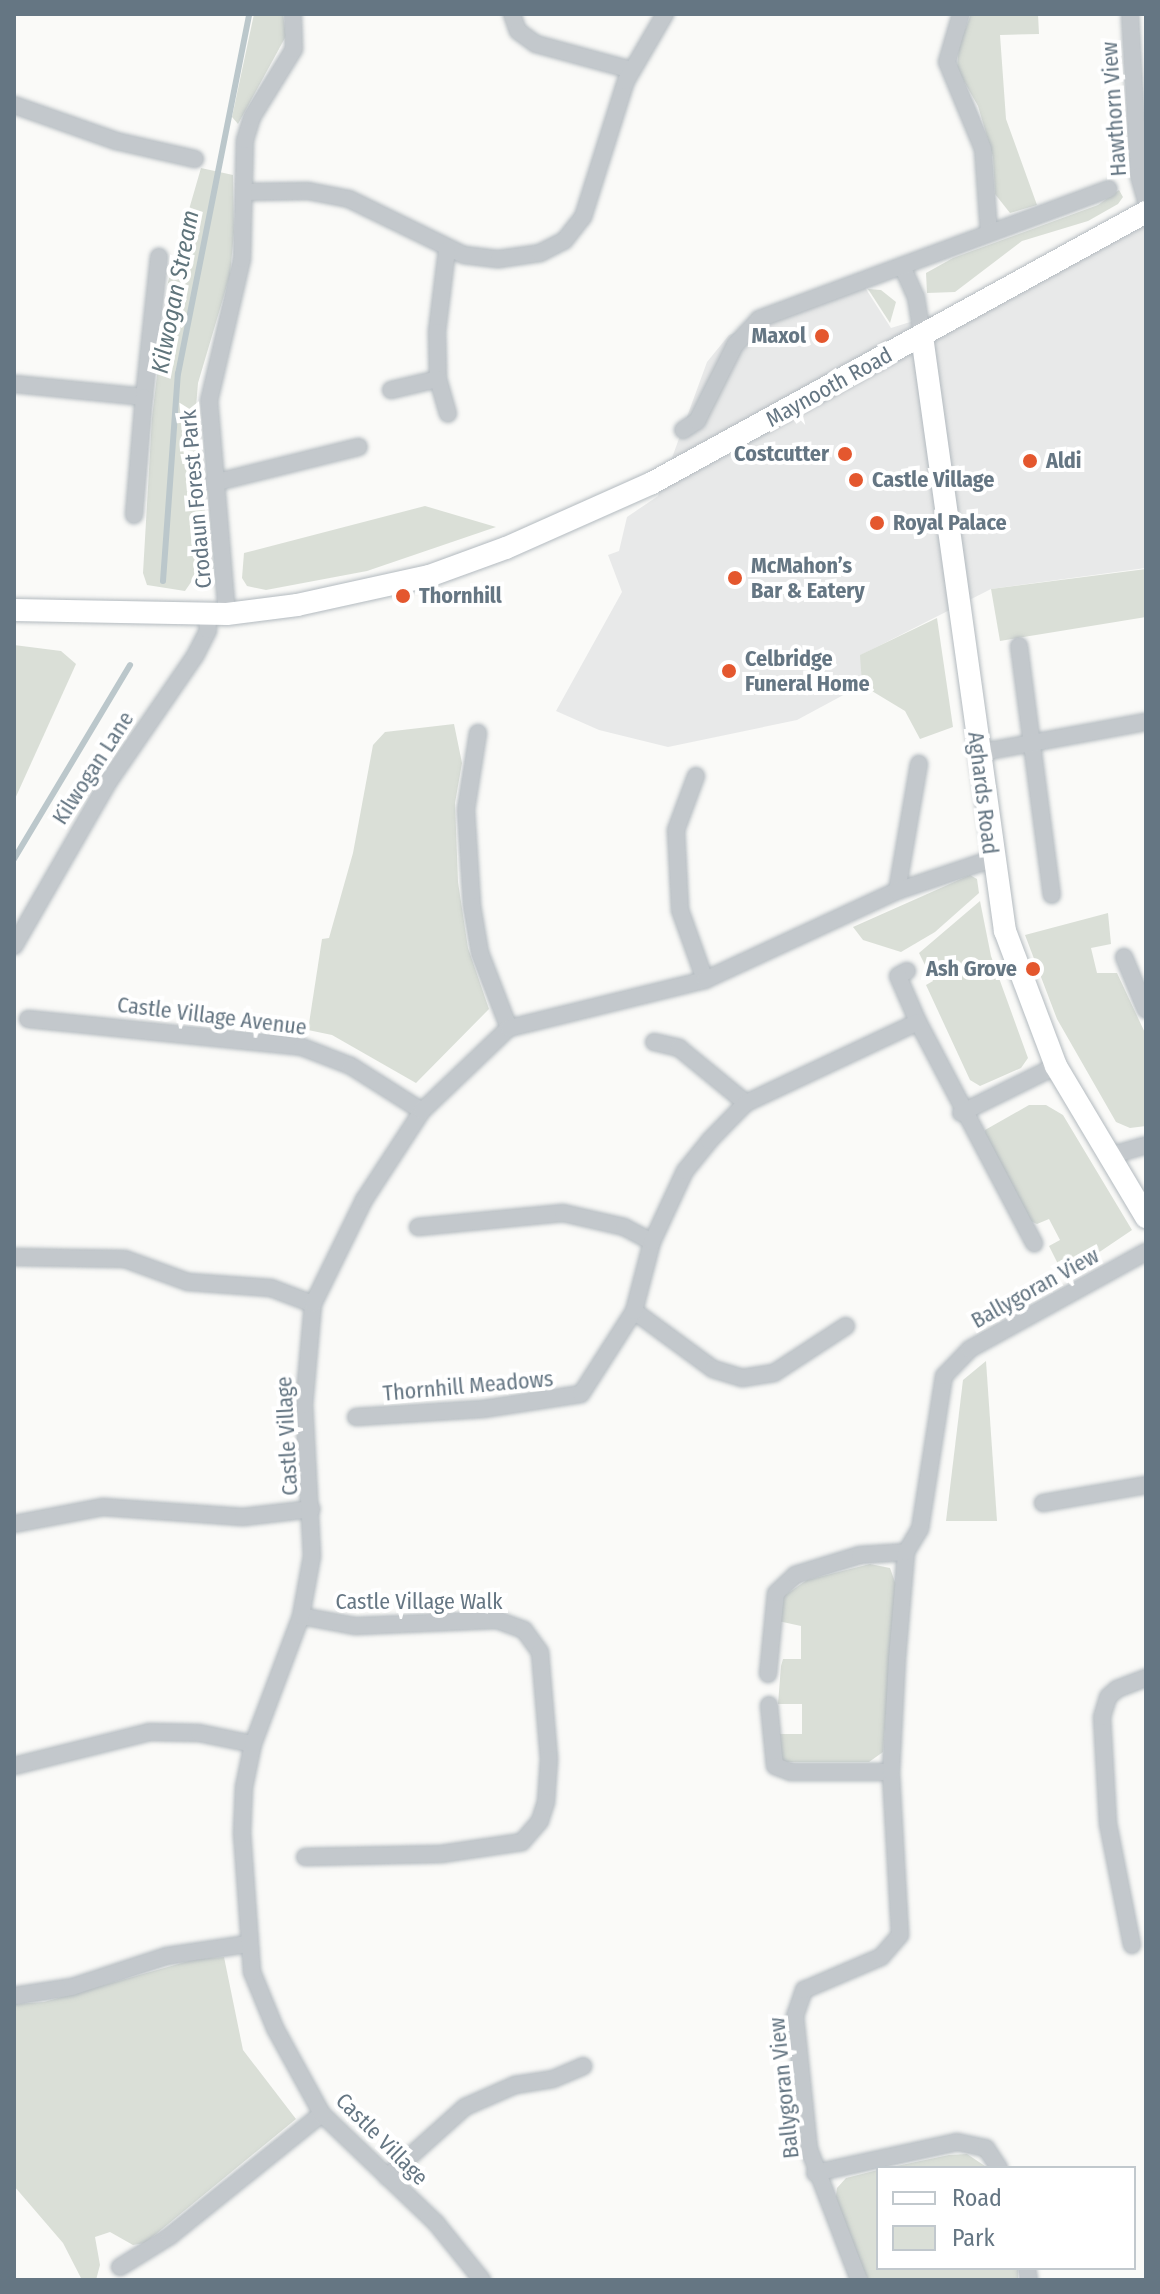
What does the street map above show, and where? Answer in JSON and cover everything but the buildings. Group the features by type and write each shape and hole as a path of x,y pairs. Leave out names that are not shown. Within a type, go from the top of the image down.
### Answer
{"main road":[{"name":"Maynooth Road","path":"14,610 217,615 373,590 506,548 652,483 1146,212"},
{"name":"Aghards Road","path":"922,336 992,859 1020,980 1056,1066 1112,1155 1146,1217"}],"street":[{"name":"Crodaun Forest Park","path":"217,615 209,401 239,281 245,140 252,117 294,49 293,14"},
{"path":"512,14 518,31 536,44 632,70"},
{"path":"245,192 308,191 349,199 447,250 514,259 540,253 570,236 594,191 632,70 665,14"},
{"path":"961,14 947,62 983,149 989,232"},
{"name":"Hawthorn View","path":"1130,14 1139,176 1146,200"},
{"path":"14,105 116,141 195,159"},
{"path":"683,430 697,421 735,345 759,319 1109,189"},
{"path":"447,250 437,332 438,379 448,414"},
{"path":"134,515 159,257"},
{"path":"902,266 916,297 922,336"},
{"path":"391,390 438,379"},
{"path":"14,384 144,397"},
{"path":"213,483 359,447"},
{"name":"Kilwogan Lane","path":"14,946 107,784 195,656 217,615"},
{"path":"1019,646 1052,895"},
{"path":"978,753 1146,722"},
{"path":"478,733 466,810 472,906 480,953 509,1028"},
{"path":"897,891 919,764"},
{"path":"696,776 676,830 680,910 705,980"},
{"name":"Castle Village","path":"482,2280 436,2223 322,2114 275,2028 252,1972 247,1944 242,1834 253,1744 301,1616 312,1556 312,1509 304,1405 313,1304 364,1200 422,1111 509,1028 705,980 897,891 992,859"},
{"path":"1124,957 1146,1010"},
{"path":"907,971 898,976 918,1022 961,1113 1034,1243"},
{"name":"Castle Village Avenue","path":"28,1019 302,1047 351,1066 422,1111"},
{"name":"Thornhill Meadows","path":"356,1417 483,1409 574,1397 598,1372 634,1311 652,1242 685,1171 746,1103 918,1022"},
{"path":"654,1042 679,1048 746,1103"},
{"path":"961,1113 1056,1066"},
{"path":"1112,1155 1146,1145"},
{"path":"418,1227 563,1213 624,1227 652,1242"},
{"name":"Ballygoran View","path":"859,2280 815,2173 796,2032 798,1999 815,1982 881,1957 900,1935 891,1772 906,1552 920,1529 944,1376 970,1349 1146,1252"},
{"path":"14,1257 125,1259 188,1282 271,1288 313,1304"},
{"path":"634,1311 704,1363 742,1378 774,1373 846,1326"},
{"path":"1043,1503 1146,1485"},
{"path":"14,1524 103,1507 243,1517 312,1509"},
{"path":"768,1674 776,1593 795,1575 860,1555 906,1552"},
{"name":"Castle Village Walk","path":"301,1616 356,1626 497,1620 524,1630 540,1652 549,1759 546,1802 540,1821 522,1842 447,1853 305,1857"},
{"path":"1132,1945 1108,1824 1102,1717 1108,1697 1126,1683 1146,1678"},
{"path":"769,1705 775,1766 791,1772 891,1772"},
{"path":"14,1766 149,1732 199,1733 253,1744"},
{"path":"14,1996 61,1990 182,1953 247,1944"},
{"path":"387,2177 465,2107 515,2085 553,2079 583,2066"},
{"path":"120,2267 170,2236 322,2114"},
{"name":"Ballygoran View","path":"815,2173 957,2142 986,2148 998,2166"}],"shaded area":[{"path":"1146,212 1146,568 991,589 861,655 862,685 797,720 668,747 599,730 556,711 622,592 608,555 619,551 627,517 658,496 707,362 729,335 864,286 891,328 984,299"}],"green space":[{"path":"254,14 283,14 286,36 238,124 232,117"},
{"path":"971,14 1038,14 1039,34 1000,35 1006,119 1037,205 1010,213 995,194 993,157 978,106 957,69 959,45"},
{"path":"201,168 233,175 234,232 230,275 198,383 195,419 212,571 200,569 185,591 147,585 143,573 152,418 168,282"},
{"path":"1119,190 1123,197 1118,204 1088,221 1022,241 955,292 927,293 926,273 953,258 1098,205"},
{"path":"868,289 881,290 896,302 890,323"},
{"path":"425,506 496,527 367,571 266,590 247,586 242,578 244,553"},
{"path":"1146,569 1146,617 1000,641 991,589"},
{"path":"937,618 953,727 920,739 905,711 862,685 860,655"},
{"path":"14,645 61,651 76,664 14,801"},
{"path":"454,724 462,763 455,803 458,882 468,948 489,1009 416,1083 332,1035 308,1030 322,939 329,938 353,853 373,745 385,732"},
{"path":"970,875 977,879 979,893 935,932 901,952 863,940 853,927"},
{"path":"980,901 991,956 1028,1058 1021,1068 980,1086 970,1080 926,985 933,981 919,953"},
{"path":"1108,913 1111,944 1091,948 1097,973 1117,973 1146,1035 1146,1126 1130,1128 1116,1122 1057,1019 1025,935"},
{"path":"1029,1105 1046,1105 1063,1115 1132,1230 1064,1276 1049,1246 1060,1240 1049,1219 1037,1224 1026,1219 984,1137 985,1130"},
{"path":"986,1361 997,1521 946,1521 963,1380"},
{"path":"870,1564 890,1568 896,1585 883,1752 869,1762 786,1762 780,1758 779,1734 802,1734 802,1704 778,1704 781,1666 783,1659 801,1659 801,1626 778,1621 781,1598 807,1580"},
{"path":"224,1957 243,2050 296,2119 145,2243 133,2245 110,2232 95,2237 100,2265 96,2280 82,2280 63,2243 14,2186 14,2004 44,2002 196,1959"},
{"path":"967,2154 985,2166 897,2166"},
{"path":"876,2170 876,2270 1018,2270 1018,2280 868,2280 835,2203 837,2188 846,2178"}],"waterway":[{"name":"Kilwogan Stream","path":"163,581 178,374 249,14"},
{"name":"Kilwogan Stream","path":"14,859 130,665"}],"place":[{"name":"Maxol","path":"822,336"},
{"name":"Costcutter","path":"845,454"},
{"name":"Aldi","path":"1030,461"},
{"name":"Castle Village","path":"856,480"},
{"name":"Royal Palace","path":"877,523"},
{"name":"McMahon’s Bar & Eatery","path":"735,578"},
{"name":"Thornhill","path":"403,596"},
{"name":"Celbridge Funeral Home","path":"729,671"},
{"name":"Ash Grove","path":"1033,969"}]}
